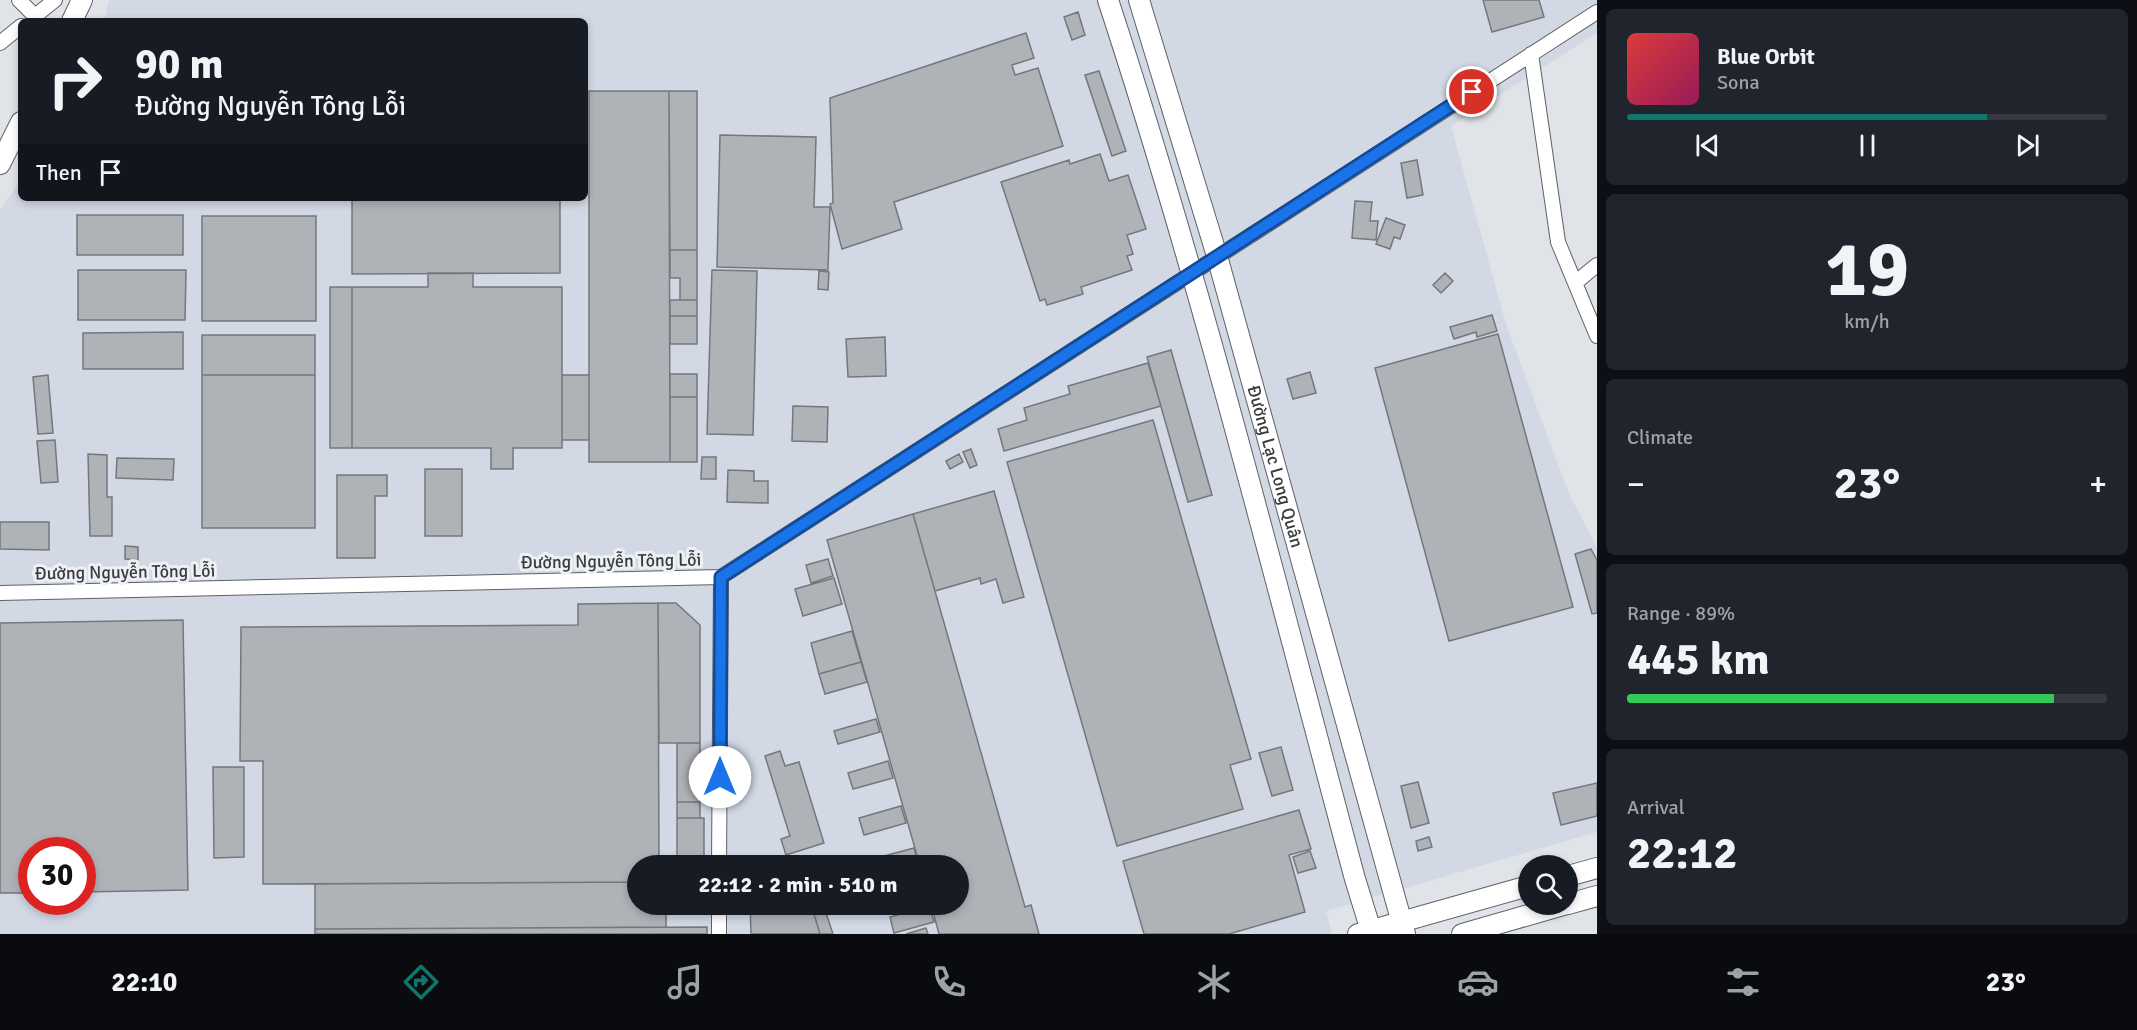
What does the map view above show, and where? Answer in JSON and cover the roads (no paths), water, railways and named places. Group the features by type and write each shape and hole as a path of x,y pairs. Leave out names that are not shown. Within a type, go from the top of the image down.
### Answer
{"main road":[{"path":"73,18 82,0"},
{"name":"Đường Lạc Long Quân","path":"1108,0 1211,340 1355,879 1367,933"},
{"name":"Đường Lạc Long Quân","path":"1139,0 1217,256 1403,928"},
{"path":"0,164 18,128"},
{"path":"1578,873 1597,868"},
{"path":"1367,933 1403,928 1518,889"},
{"path":"1578,901 1597,896"},
{"path":"1462,934 1528,915"}],"street":[{"path":"19,0 31,18 55,0"},
{"name":"Đường Nguyễn Tông Lỗi","path":"0,593 721,577 1597,12"},
{"path":"0,43 18,28"},
{"path":"1531,54 1558,243 1597,336"},
{"path":"1575,283 1597,265"},
{"path":"719,855 721,577"},
{"path":"718,934 719,915"}]}
